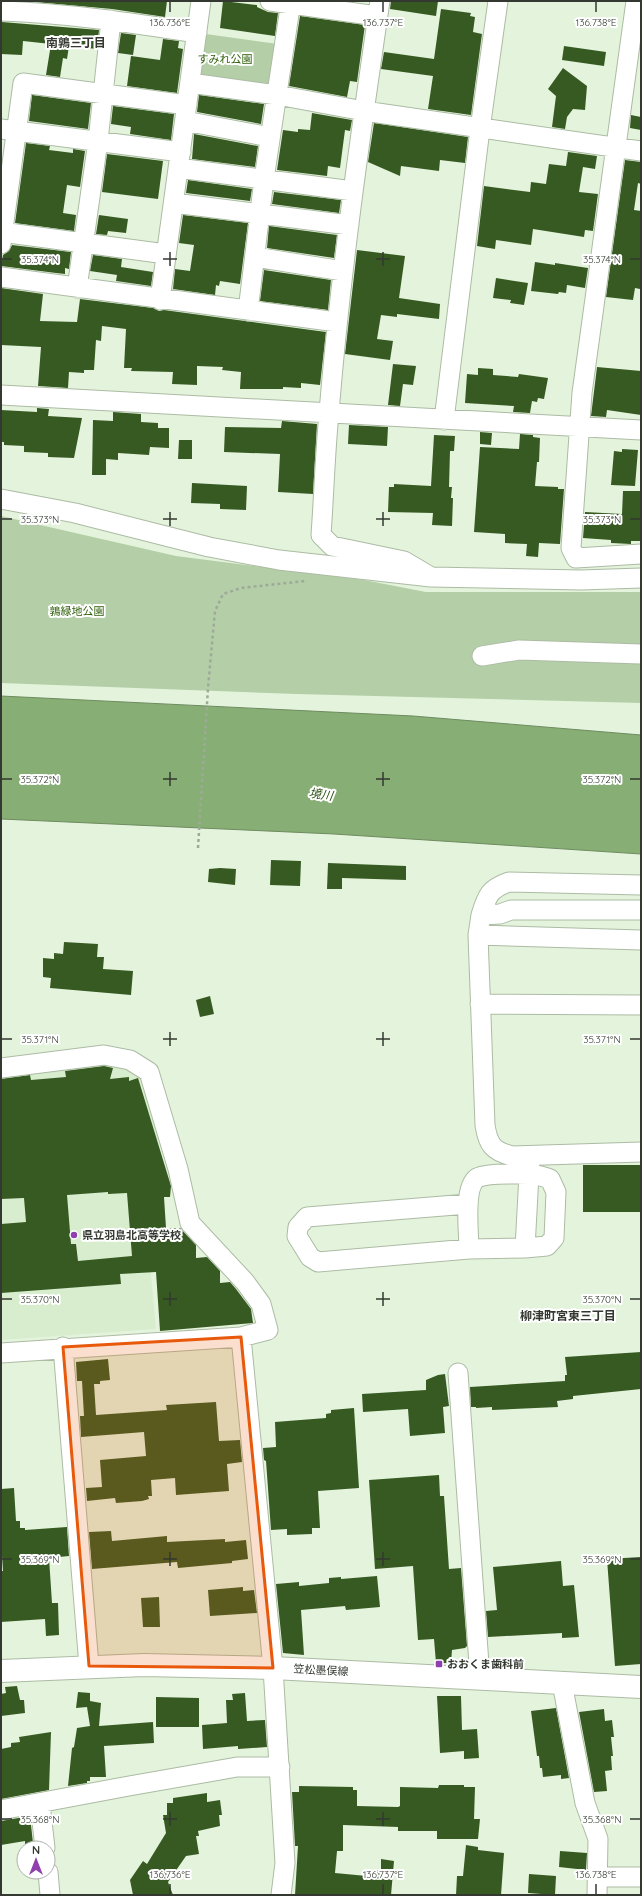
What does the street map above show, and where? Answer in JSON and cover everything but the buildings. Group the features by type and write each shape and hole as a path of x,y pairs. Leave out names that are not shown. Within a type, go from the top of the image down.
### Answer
{"main road":[{"name":"笠松墨俣線","path":"1,1671 89,1666 144,1665 273,1668 480,1678 641,1688"}],"street":[{"path":"160,300 201,1"},
{"path":"270,1 379,9 353,191 337,322 321,534 332,546 404,561 431,577"},
{"path":"444,420 480,129 498,1"},
{"path":"636,1 617,148 582,393 571,548 576,558 641,554"},
{"path":"248,311 264,179 291,2"},
{"path":"1,11 35,6 111,20 197,33"},
{"path":"77,288 98,141 111,20"},
{"path":"166,254 84,243 2,236 9,130 23,83 103,94 186,113 270,136"},
{"path":"190,83 277,95 364,111 480,129 641,151"},
{"path":"9,130 98,141 264,179 353,191"},
{"path":"174,203 349,225"},
{"path":"255,257 343,271"},
{"path":"1,277 160,300 337,322"},
{"path":"1,395 641,430"},
{"path":"1,499 75,513 209,547 279,560 431,577 581,580 641,578"},
{"path":"482,656 519,650 641,654"},
{"path":"641,885 509,882 497,886 488,895 481,915 478,935 485,1125 487,1139 498,1152 512,1156 641,1152"},
{"path":"481,915 500,914 511,910 641,910"},
{"path":"478,935 641,940"},
{"path":"480,1004 641,1005"},
{"path":"1,1068 104,1055 130,1060 149,1072 178,1168 190,1223 245,1282 261,1304 268,1330 241,1337 63,1347 1,1353"},
{"path":"525,1248 527,1174 530,1156"},
{"path":"468,1204 307,1217 298,1226 297,1236 310,1257 318,1262 469,1249 547,1246 554,1238 556,1192 550,1179 541,1175 527,1174 497,1174 478,1178 470,1186 468,1204 469,1249"},
{"path":"241,1337 273,1668 285,1863 281,1895"},
{"path":"63,1347 89,1666"},
{"path":"458,1373 480,1678"},
{"path":"562,1683 585,1803 598,1839 597,1886 641,1877"},
{"path":"1,1810 40,1804 128,1786 237,1768 280,1767"},
{"path":"40,1804 44,1840"},
{"path":"49,1880 50,1895"}],"path":[{"path":"198,848 208,688 215,611 223,594 241,588 309,581"}],"highlighted area":[{"path":"241,1337 273,1668 89,1666 63,1347"}],"shaded area":[{"name":"県立羽島北高等学校","path":"103,1062 121,1066 140,1076 165,1140 139,1142 156,1329 1,1340 1,1071 37,1073"}],"green space":[{"name":"すみれ公園","path":"206,34 278,44 272,89 196,78"},
{"name":"鶉緑地公園","path":"1,516 176,556 364,580 426,592 641,592 641,703 296,694 1,683"}],"water":[{"name":"境川","path":"1,696 413,716 641,735 641,854 334,834 1,819"}],"place":[{"name":"県立羽島北高等学校","path":"74,1235"},
{"name":"おおくま歯科前","path":"439,1664"}],"district":[{"name":"南鶉三丁目","path":"76,42"},
{"name":"柳津町宮東三丁目","path":"568,1315"}]}
